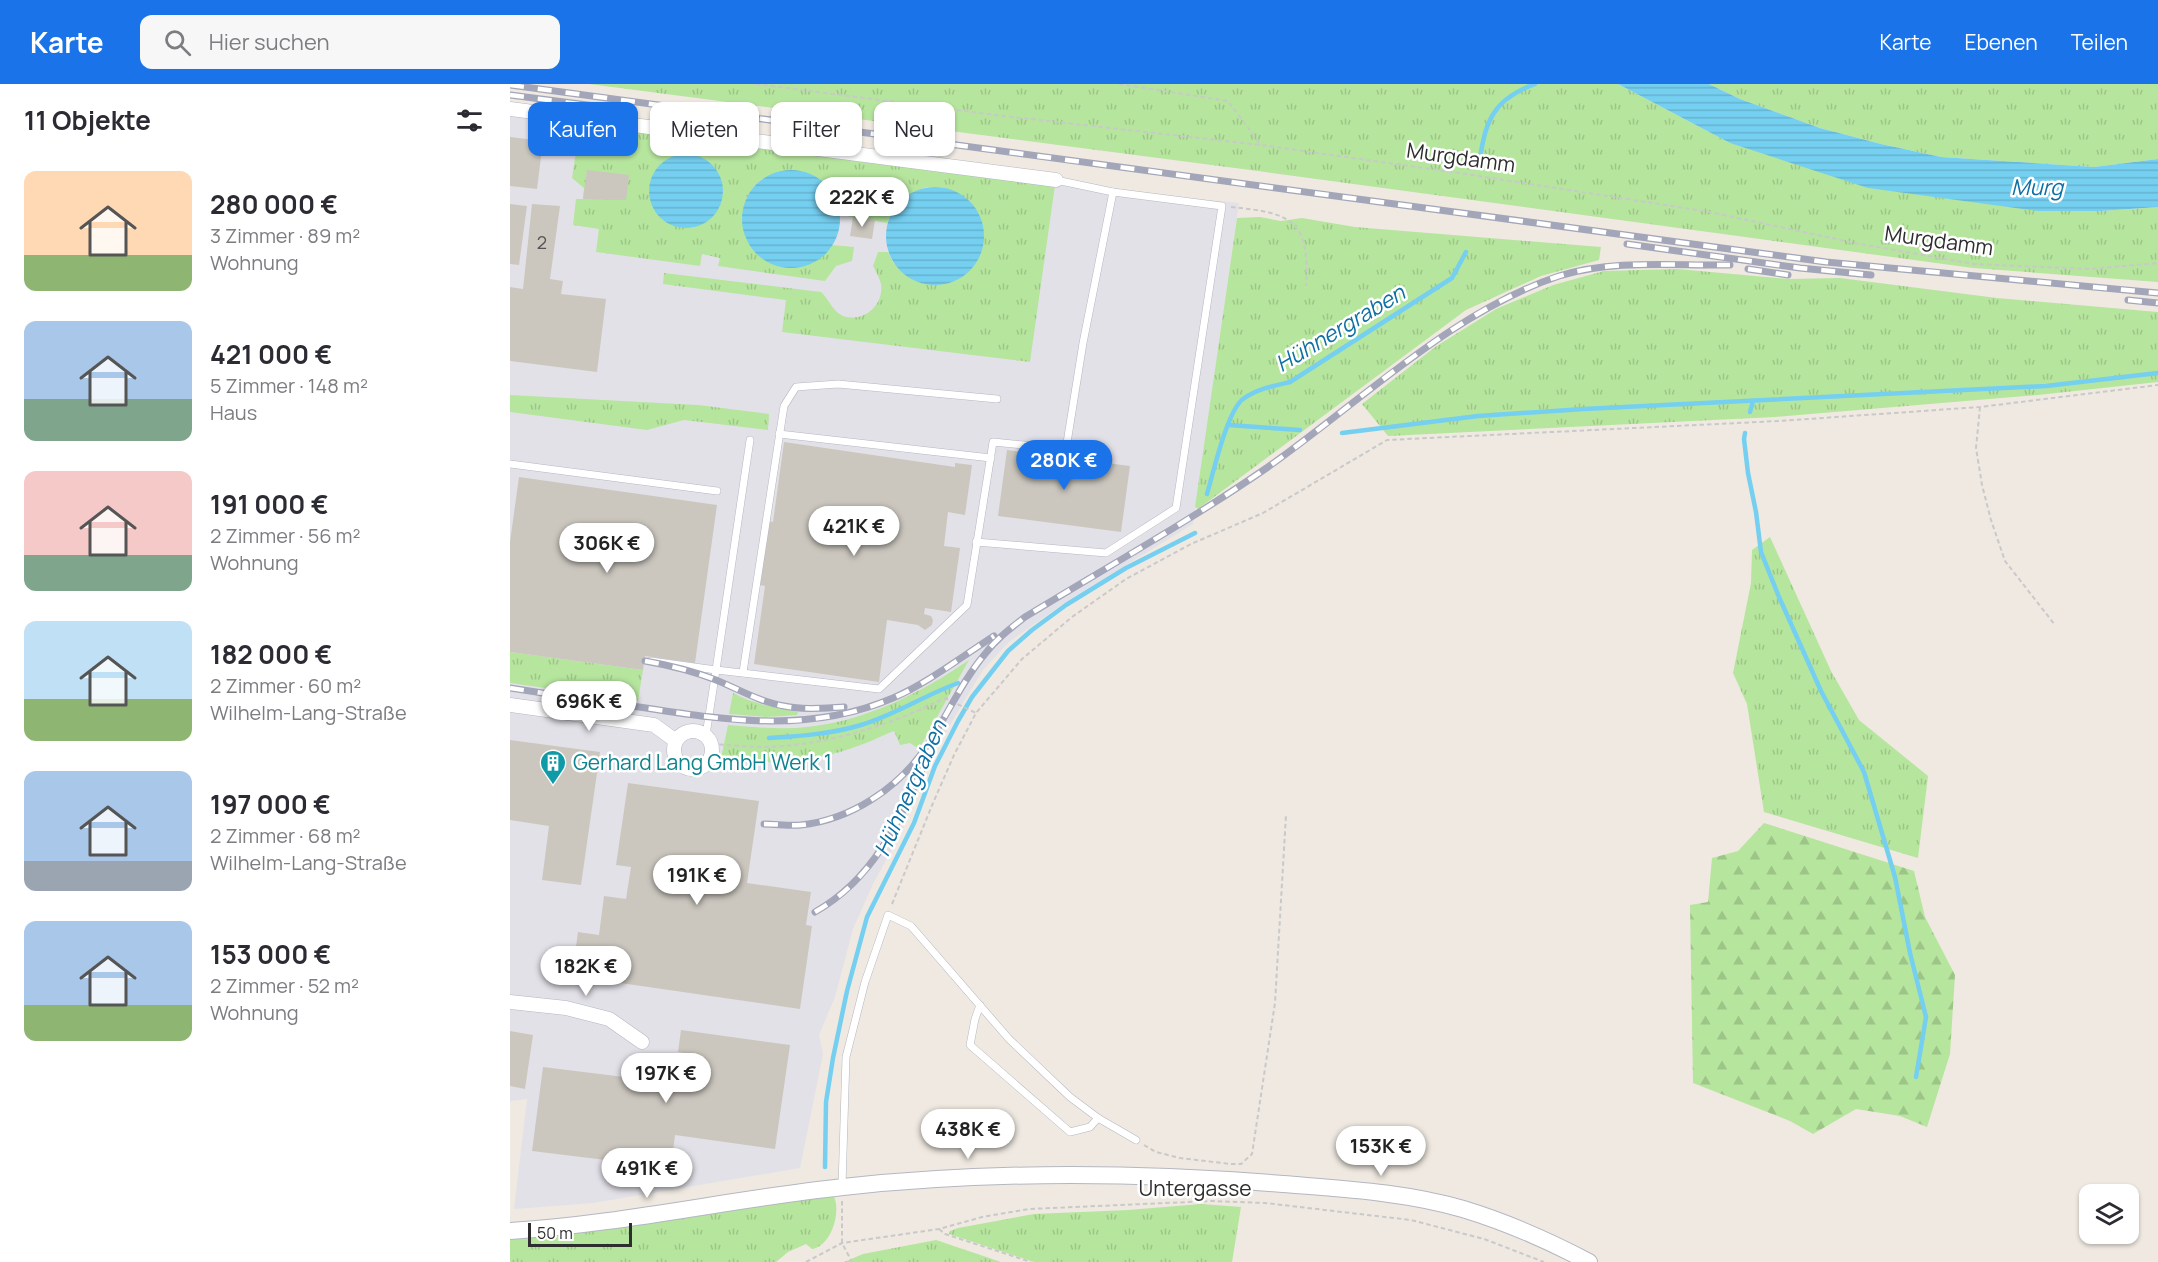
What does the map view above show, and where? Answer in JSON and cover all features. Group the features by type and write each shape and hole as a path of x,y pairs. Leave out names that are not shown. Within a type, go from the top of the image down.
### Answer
{"street":[{"path":"510,109 528,111"},
{"path":"638,126 1056,180"},
{"path":"510,705 654,725 676,741"},
{"path":"687,731 697,731 709,739 712,754 708,763 694,769 684,767 677,760 674,751 676,741 687,731"},
{"path":"510,1002 566,1008 609,1019 642,1042"},
{"path":"510,1230 603,1223 842,1187 942,1178 1057,1175 1238,1180 1413,1198 1461,1209 1503,1222 1589,1262"}],"lane":[{"path":"976,542 1106,553 1176,508 1222,206 1113,192 1056,180"},
{"path":"651,661 879,689 967,605 993,442 1066,449 1083,343 1113,192"},
{"path":"743,672 784,406 796,387 838,384 997,399"},
{"path":"779,434 991,458"},
{"path":"709,739 716,670 750,441"},
{"path":"510,464 717,491"},
{"path":"842,1187 846,1057 865,982 888,915 911,926 1009,1039 1063,1090 1098,1118 1136,1140"},
{"path":"980,1005 970,1045 1070,1132 1090,1127 1098,1118"}],"path":[{"name":"Murgdamm","path":"756,84 995,115 1261,145 1466,174 1710,212 1855,243 1974,264 2090,269 2158,263"},
{"path":"1119,84 1228,101 1261,145"},
{"path":"1222,206 1276,213 1294,223 1302,237 1307,270 1306,286"},
{"path":"888,915 954,755 976,713 1022,659 1072,616 1126,579 1191,544 1263,513 1387,440 1779,421 1980,407 2158,385"},
{"path":"1980,407 1976,448 1982,485 1994,530 2005,561 2055,625"},
{"path":"709,739 766,747 836,739 910,715 945,698 976,713"},
{"path":"1136,1140 1156,1152 1204,1161 1241,1164 1252,1154 1275,1003 1286,815"},
{"path":"842,1187 842,1243 852,1262"},
{"name":"Untergasse","path":"806,1262 842,1243 939,1229 982,1217 1029,1209 1212,1201 1265,1203 1411,1220 1484,1239 1544,1262"},
{"path":"939,1229 945,1234 1031,1262"}],"shaded area":[{"path":"510,111 528,113 528,156 638,156 638,128 650,130 650,156 759,156 759,145 771,146 771,156 841,156 1055,185 1239,203 1193,524 1063,604 1009,642 983,670 964,701 930,760 902,831 873,884 853,929 835,997 819,1035 823,1054 800,1168 593,1203 514,1209 527,1099 510,1101"}],"green space":[{"path":"589,84 1618,84 1730,143 2101,211 2158,207 2158,282 1973,268 955,132 955,102 874,102 874,121 862,120 862,102 771,102 771,108 759,106 759,102 727,102"},
{"path":"1709,84 2158,84 2158,159 2094,167 1941,157 1820,128 1740,99"},
{"path":"638,131 650,133 650,156 759,156 759,147 771,149 771,156 829,156 1055,185 1030,362 782,332 786,300 663,284 664,273 821,292 839,314 849,317 862,316 877,304 881,292 881,285 873,266 878,252 888,252 894,264 944,188 928,187 915,192 896,209 887,223 840,215 837,200 762,179 746,199 745,237 761,257 830,249 832,245 854,247 852,261 836,266 825,281 718,266 720,258 702,254 700,266 596,252 599,229 573,225 576,199 583,199 584,188 572,178 575,156 638,156"},
{"path":"1260,217 1281,221 1302,218 1355,227 1601,247 1599,260 1541,276 1466,310 1198,509 1195,507 1237,218"},
{"path":"1677,269 1788,279 1840,278 1997,298 2158,312 2158,382 2038,395 1775,417 1388,436 1362,404 1435,347 1496,309 1553,285 1604,271"},
{"path":"510,395 698,405 769,414 768,430 684,420 647,430 510,412"},
{"path":"1770,537 1831,671 1859,720 1928,776 1918,858 1764,812 1747,704 1733,673 1751,583 1752,550"},
{"path":"510,652 643,670 638,701 510,683"},
{"path":"969,660 919,749 910,743 900,745 894,731 865,744 807,759 752,762 721,758 728,725 797,728 850,719 892,704 932,684"},
{"path":"733,693 757,703 798,712 797,715 766,717 729,714"},
{"path":"1764,823 1914,871 1925,917 1955,975 1950,1054 1927,1127 1900,1116 1856,1109 1813,1134 1790,1121 1693,1083 1690,905 1708,902 1712,858 1738,851"},
{"path":"832,1193 835,1200 836,1217 834,1226 825,1241 812,1249 806,1244 788,1252 776,1262 510,1262 510,1232"},
{"path":"1201,1204 1241,1207 1232,1262 1034,1262 949,1234 950,1231 958,1228 1034,1214"},
{"path":"936,1240 1001,1262 844,1262 863,1254"}],"water":[{"name":"Murg","path":"1618,84 1709,84 1740,99 1820,128 1941,157 2094,167 2158,159 2158,207 2101,211 2038,211 1868,188 1730,143"},
{"path":"676,156 696,156 706,160 717,171 722,184 722,198 717,211 706,222 693,227 679,227 666,222 655,211 650,198 650,184 655,171 666,160"},
{"path":"791,170 810,174 826,184 836,200 840,219 836,238 826,254 810,264 791,268 772,264 756,254 746,238 742,219 746,200 756,184 772,174"},
{"path":"935,187 945,188 962,195 976,209 983,226 983,246 976,263 962,277 945,284 935,285 925,284 908,277 894,263 887,246 886,236 887,226 894,209 908,195 925,188"}],"building":[{"path":"510,137 528,139 528,156 541,156 537,189 510,186"},
{"path":"587,170 629,175 626,200 583,199"},
{"path":"510,204 527,206 519,265 510,264"},
{"path":"532,204 560,206 550,279 563,281 561,294 606,299 597,372 510,361 510,287 523,289"},
{"path":"853,217 875,220 872,239 850,236"},
{"path":"784,442 955,467 955,463 972,465 965,515 948,512 944,546 960,548 951,612 925,608 924,614 931,616 933,620 932,625 925,630 918,625 887,620 879,682 754,664 765,586 759,585 768,521 773,522"},
{"path":"1007,450 1130,466 1121,532 998,516"},
{"path":"519,477 717,505 695,663 645,656 643,670 510,652 510,542"},
{"name":"Gerhard Lang GmbH Werk 1","path":"510,740 600,752 581,885 542,880 549,826 510,820"},
{"path":"628,783 759,801 747,883 811,892 806,925 812,926 800,1009 572,976 578,932 599,935 604,896 626,899 631,867 616,865"},
{"path":"681,1030 790,1045 775,1149 675,1135 671,1168 532,1151 543,1067 681,1084 685,1053 678,1052"},
{"path":"510,1031 533,1035 525,1089 510,1086"}],"waterway":[{"name":"Hühnergraben","path":"1479,165 1484,137 1493,115 1509,98 1520,90 1535,84"},
{"name":"Hühnergraben","path":"1207,494 1226,429 1231,416 1243,399 1271,386 1290,382 1452,278 1466,252"},
{"path":"1342,433 1478,416 2046,386 2158,373"},
{"path":"1750,412 1753,401"},
{"path":"1228,425 1300,430"},
{"path":"1745,433 1748,473 1761,552 1821,691 1864,772 1895,877 1926,1017 1916,1077"},
{"name":"Hühnergraben","path":"825,1167 826,1102 833,1058 847,991 867,917 914,823 935,766 972,697 1008,651 1032,630 1066,605 1126,568 1195,533"},
{"path":"769,738 827,733 861,725 958,683"}],"railway":[{"path":"510,85 1826,262 2158,293"},
{"path":"510,95 564,102"},
{"path":"1627,244 1800,268 1871,275"},
{"path":"764,824 796,825 819,822 872,800 902,776 915,762 976,665 994,643 1014,625 1239,487 1444,335 1482,312 1520,292 1559,276 1601,267 1644,264 1730,265"},
{"path":"1748,269 1788,275"},
{"path":"2128,300 2158,303"},
{"path":"510,688 708,717 739,720 801,720 862,709 893,698 931,678 994,636"},
{"path":"645,661 698,674 775,704 806,708 844,707"},
{"path":"815,912 856,880 887,840 932,747"}],"place":[{"name":"Gerhard Lang GmbH Werk 1","path":"553,786"}]}
